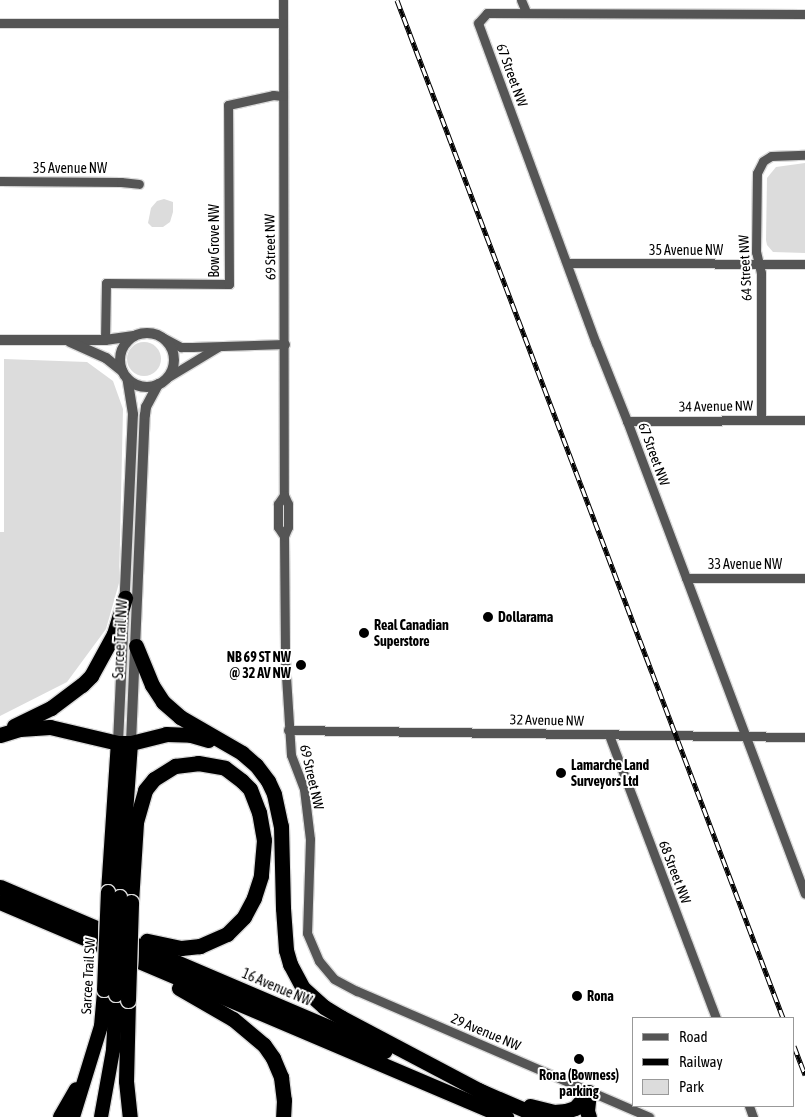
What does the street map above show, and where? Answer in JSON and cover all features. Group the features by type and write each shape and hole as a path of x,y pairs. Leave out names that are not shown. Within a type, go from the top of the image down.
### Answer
{"highway":[{"path":"0,733 51,708 82,685 107,649 125,598"},
{"path":"136,646 152,685 163,702 180,718 242,753 256,765 268,781 278,811 282,838 285,941 290,964 304,988 324,1007 342,1018 486,1094"},
{"path":"0,733 20,729 50,727 124,743 154,736 191,735 242,753"},
{"name":"Sarcee Trail NW","path":"120,897 124,743"},
{"path":"91,925 162,945 181,948 210,944 238,925 254,898 261,876 264,854 259,812 250,789 224,768 198,763 175,766 154,779 145,790 120,897 116,995 130,1117"},
{"name":"16 Avenue NW","path":"0,886 541,1117"},
{"name":"Sarcee Trail SW","path":"101,1117 114,1043 120,897"},
{"path":"0,902 506,1117"},
{"path":"92,941 213,1006 256,1037 270,1054 279,1072 284,1094 283,1117"},
{"name":"Sarcee Trail SW","path":"73,1117 101,1026 116,995"},
{"path":"60,1117 92,1057"},
{"path":"504,1101 562,1112 575,1108 589,1092"},
{"path":"589,1092 587,1111 589,1117"}],"street":[{"name":"69 Street NW","path":"283,0 284,495 288,504 288,527 284,536 288,730 291,755 307,806 310,839 307,933 319,961"},
{"path":"521,0 526,12 805,14"},
{"name":"67 Street NW","path":"526,12 488,13 478,23 596,343 804,891"},
{"path":"0,23 283,23"},
{"name":"Bow Grove NW","path":"105,340 106,284 229,284 228,105 273,95 283,96"},
{"name":"64 Street NW","path":"761,419 762,272 756,252 758,168 763,161 771,156 805,155"},
{"name":"35 Avenue NW","path":"0,181 121,182 139,184"},
{"name":"35 Avenue NW","path":"567,263 805,264"},
{"path":"0,340 105,340 136,336 144,333 160,336 181,346 218,347 285,344"},
{"path":"125,375 120,355 123,347 136,336"},
{"path":"160,336 166,342 174,357 170,373 162,382"},
{"path":"67,340 106,358 125,375 142,386 162,382 218,347"},
{"name":"Sarcee Trail NW","path":"124,743 125,598 133,414 125,375"},
{"name":"Sarcee Trail NW","path":"124,743 136,646 145,415 146,407 162,382"},
{"name":"34 Avenue NW","path":"627,421 805,420"},
{"name":"33 Avenue NW","path":"686,578 805,578"},
{"name":"32 Avenue NW","path":"288,730 805,737"},
{"name":"68 Street NW","path":"609,735 716,1017"},
{"name":"29 Avenue NW","path":"319,961 334,979 356,991 649,1117"}],"green space":[{"path":"805,163 805,253 773,252 767,245 766,240 767,178 776,167"},
{"path":"164,199 173,202 170,222 163,227 152,227 148,223 151,208 157,201"},
{"path":"144,342 156,347 161,359 156,371 144,376 132,371 127,359 132,347"},
{"path":"4,359 87,362 113,381 123,409 119,583 106,629 67,682 0,716 0,532 4,532"}],"railway":[{"path":"397,0 783,1017"},
{"path":"795,1049 805,1075"}],"place":[{"name":"Dollarama","path":"488,617"},
{"name":"Real Canadian Superstore","path":"364,633"},
{"name":"NB 69 ST NW @ 32 AV NW","path":"301,665"},
{"name":"Lamarche Land Surveyors Ltd","path":"561,773"},
{"name":"Rona","path":"577,996"},
{"name":"Rona (Bowness) parking","path":"579,1059"}]}
